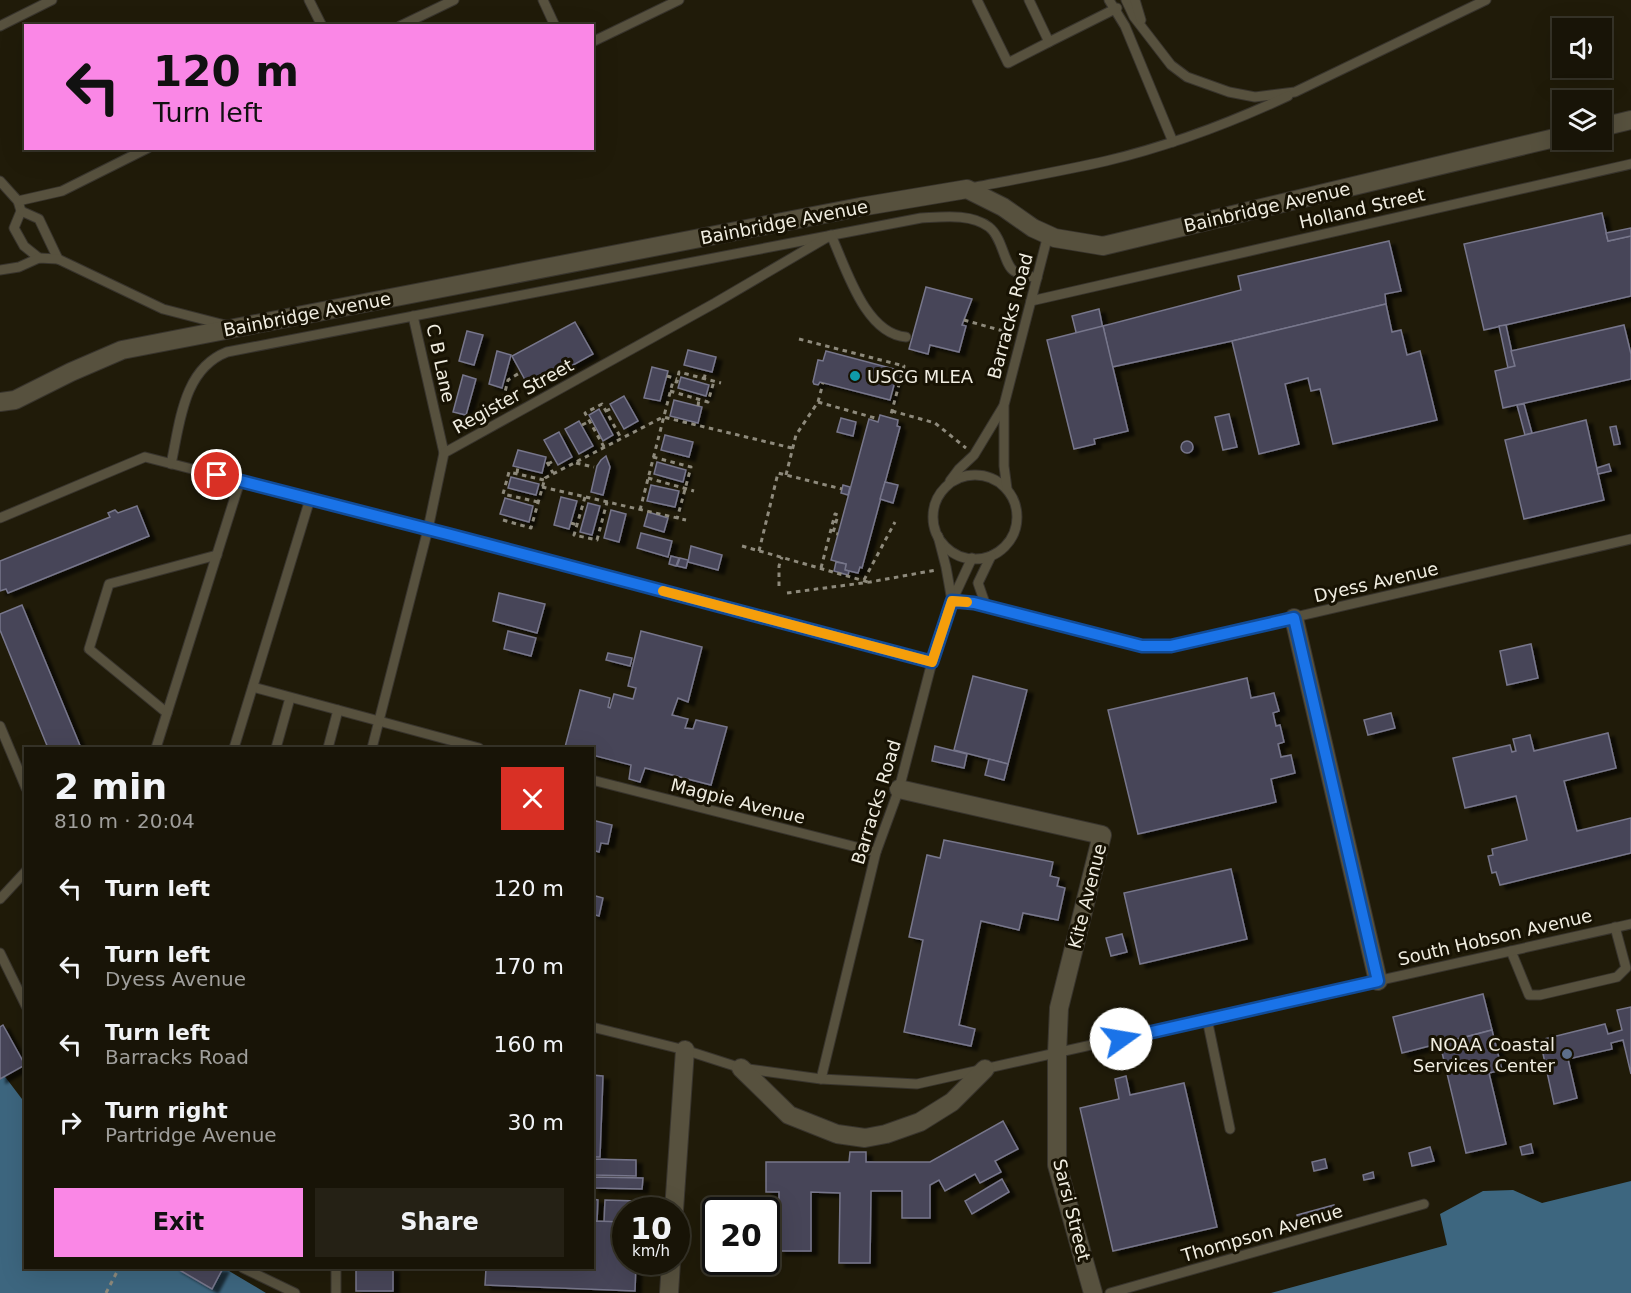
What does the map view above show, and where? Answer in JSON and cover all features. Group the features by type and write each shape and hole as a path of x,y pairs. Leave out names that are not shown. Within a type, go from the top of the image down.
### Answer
{"street":[{"path":"1612,125 1631,120"},
{"name":"Bainbridge Avenue","path":"0,402 15,400 122,350 860,207 967,189 1003,207 1033,228 1048,235 1103,246 1552,139"},
{"path":"1294,618 1378,981"},
{"name":"Kite Avenue","path":"899,789 1102,835 1059,1008 1057,1054"},
{"path":"675,1197 685,1050"},
{"name":"Sarsi Street","path":"1057,1054 1057,1165 1093,1293"},
{"path":"741,1068 789,1115 837,1134 865,1138 886,1134 920,1122 952,1102 985,1069"},
{"path":"669,1293 670,1275"}],"lane":[{"path":"0,26 52,0"},
{"path":"309,0 321,24"},
{"path":"404,24 454,0"},
{"path":"543,0 554,24"},
{"path":"977,0 1008,63 1112,5 1130,1 1143,28 1172,65 1187,77 1229,92 1255,97 1295,92"},
{"path":"1029,0 1049,42"},
{"path":"967,189 1108,161 1173,142 1250,114 1486,0"},
{"path":"594,41 673,1"},
{"path":"1112,5 1125,26 1173,142"},
{"path":"20,206 62,191 144,150"},
{"name":"Holland Street","path":"1030,301 1631,164"},
{"path":"0,181 20,206 39,219 58,259"},
{"path":"20,206 14,228 24,246 39,258"},
{"path":"171,464 186,396 196,376 214,357 227,352 921,218 962,217 988,226 1004,249 1011,268 1037,278"},
{"path":"831,235 860,297 875,321 889,333 906,337"},
{"name":"Register Street","path":"372,747 428,529 444,453 715,303 831,235"},
{"name":"Barracks Road","path":"1004,405 1048,235"},
{"path":"2,269 19,267 39,258 58,259 163,309 236,328"},
{"name":"C B Lane","path":"413,316 444,453"},
{"path":"944,489 955,480 969,475 996,480 1007,489 1014,500 1017,513 1016,526 1007,544 991,556 978,559 952,552 941,542 935,530 933,515 936,501 944,489 958,470 974,455 1004,405"},
{"path":"1004,405 1004,466 1007,489"},
{"path":"0,518 145,457 932,662"},
{"path":"156,747 240,481"},
{"path":"234,747 310,499"},
{"name":"Barracks Road","path":"821,1079 876,852 899,789 932,662 952,601 938,536"},
{"name":"Dyess Avenue","path":"952,601 986,606 1142,646 1171,646 1631,539"},
{"path":"167,713 90,649 109,584 217,555"},
{"path":"986,606 978,583 991,556"},
{"path":"952,601 972,558"},
{"path":"253,687 475,747"},
{"path":"276,747 290,698"},
{"path":"328,747 338,710"},
{"path":"0,726 24,783"},
{"name":"Magpie Avenue","path":"594,781 876,852"},
{"path":"0,899 24,874"},
{"name":"South Hobson Avenue","path":"594,1027 685,1050 741,1068 821,1079 917,1084 1631,924"},
{"path":"1511,951 1529,995 1540,995 1617,977 1628,967 1615,927"},
{"path":"0,953 24,1002"},
{"path":"1207,1019 1230,1129"},
{"name":"Thompson Avenue","path":"1110,1293 1424,1204"},
{"path":"245,1269 294,1293"},
{"path":"336,1269 336,1293"}],"path":[{"path":"964,320 1010,333"},
{"path":"800,339 904,366 890,418"},
{"path":"704,379 706,371"},
{"path":"497,424 508,380 520,372"},
{"path":"640,510 673,381 676,382 679,372 721,383"},
{"path":"667,376 677,379"},
{"path":"670,391 708,402 714,381"},
{"path":"786,475 796,435 818,402 823,383"},
{"path":"698,406 699,399"},
{"path":"818,402 875,418 874,420"},
{"path":"604,447 585,413 602,404 621,438"},
{"path":"606,411 612,408"},
{"path":"892,411 935,423 969,451"},
{"path":"506,516 504,521 531,528 544,478 663,417 792,448"},
{"path":"582,425 590,421"},
{"path":"653,458 691,467 678,519"},
{"path":"553,473 547,463 555,460"},
{"path":"575,462 594,467"},
{"path":"517,473 518,467"},
{"path":"538,502 524,501 503,494 509,471 544,480"},
{"path":"759,551 778,473 842,489"},
{"path":"648,478 694,490"},
{"path":"543,487 686,520"},
{"path":"585,497 574,535 597,540 607,502"},
{"path":"821,568 834,514 838,515 833,533 838,534"},
{"path":"864,580 895,522"},
{"path":"571,523 577,525"},
{"path":"599,531 605,532"},
{"path":"742,546 870,582"},
{"path":"779,586 779,566 782,557"},
{"path":"787,593 870,582 941,569"},
{"path":"106,1293 118,1269"}],"water":[{"path":"0,1070 24,1102 24,1269 226,1269 266,1293 0,1293"},
{"path":"1631,1181 1631,1293 1271,1293 1447,1245 1440,1214 1483,1191 1513,1190 1542,1203"}],"building":[{"path":"1602,213 1608,241 1631,236 1631,296 1484,330 1464,244"},
{"path":"1631,228 1631,236 1608,241 1606,233"},
{"path":"1389,241 1401,291 1385,294 1386,304 1112,367 1103,326 1241,290 1238,276"},
{"path":"926,287 972,299 962,325 966,326 959,352 930,345 928,354 909,349"},
{"path":"1386,304 1392,332 1401,330 1407,355 1420,351 1437,420 1333,444 1320,389 1311,391 1308,378 1285,384 1299,444 1259,454 1232,341"},
{"path":"1099,309 1104,334 1078,340 1072,316"},
{"path":"575,322 593,354 530,389 512,356"},
{"path":"1506,325 1515,366 1508,368 1499,326"},
{"path":"1624,325 1631,354 1631,379 1503,408 1495,371 1515,366 1511,351"},
{"path":"1103,326 1128,431 1094,439 1095,444 1074,449 1047,340"},
{"path":"467,331 483,335 474,365 459,361"},
{"path":"688,350 716,357 712,372 684,365"},
{"path":"497,351 511,355 502,388 489,384"},
{"name":"USCG MLEA","path":"826,351 898,370 890,400 820,382 818,385 814,384 818,360 823,361"},
{"path":"652,367 668,371 660,401 644,398"},
{"path":"463,375 476,379 466,415 453,412"},
{"path":"681,377 709,385 706,396 678,388"},
{"path":"624,396 638,421 624,429 610,404"},
{"path":"674,400 702,407 698,423 670,416"},
{"path":"1524,404 1532,433 1525,435 1517,405"},
{"path":"599,409 613,435 603,441 589,415"},
{"path":"1229,414 1237,447 1223,450 1215,417"},
{"path":"880,415 898,420 897,426 900,427 862,568 860,567 858,573 845,570 846,564 831,560 869,419 878,422"},
{"path":"841,418 856,422 853,436 837,432"},
{"path":"1586,420 1604,500 1524,519 1505,440"},
{"path":"579,421 593,446 579,454 565,429"},
{"path":"1616,426 1620,444 1614,445 1610,427"},
{"path":"559,432 572,457 558,465 544,440"},
{"path":"665,435 693,442 689,457 661,450"},
{"path":"1189,441 1192,442 1192,452 1185,453 1182,452 1181,445 1182,442"},
{"path":"518,450 546,457 542,473 513,466"},
{"path":"606,456 610,467 603,495 591,492 597,466"},
{"path":"657,462 686,470 683,482 654,474"},
{"path":"1609,464 1611,471 1598,474 1597,468"},
{"path":"511,477 539,484 536,495 508,488"},
{"path":"885,482 898,485 893,503 880,499"},
{"path":"651,485 679,491 675,507 647,501"},
{"path":"843,485 850,487 848,495 841,493"},
{"path":"561,497 577,501 569,529 554,525"},
{"path":"505,498 533,506 529,522 500,514"},
{"path":"588,503 600,506 592,535 580,532"},
{"path":"137,506 149,536 8,593 6,589 0,591 0,561 110,517 108,513 115,510 118,513"},
{"path":"611,510 626,514 619,542 604,538"},
{"path":"648,512 668,518 664,532 644,526"},
{"path":"641,533 672,541 668,557 637,548"},
{"path":"691,546 722,555 718,570 688,562"},
{"path":"671,556 679,558 676,566 669,564"},
{"path":"680,558 688,560 686,568 677,566"},
{"path":"836,562 846,564 845,570 849,571 848,575 834,571"},
{"path":"499,593 545,604 537,633 493,621"},
{"path":"22,605 81,747 48,747 0,630 0,614"},
{"path":"508,631 536,638 531,656 504,649"},
{"path":"641,631 702,647 688,702 678,698 672,715 688,719 685,728 693,729 696,720 727,727 711,785 645,768 640,782 629,779 631,765 594,756 594,747 565,747 580,690 610,698 608,707 610,708 614,694 633,699 636,688 628,686"},
{"path":"1531,644 1538,678 1507,685 1500,651"},
{"path":"608,653 632,658 630,666 606,660"},
{"path":"973,676 1027,690 1008,764 954,750"},
{"path":"1247,678 1251,698 1274,693 1279,711 1273,713 1276,726 1280,725 1284,742 1278,744 1281,757 1291,755 1295,773 1271,779 1276,802 1138,834 1108,710"},
{"path":"1391,713 1395,728 1368,735 1364,720"},
{"path":"1608,733 1616,768 1564,781 1577,831 1631,818 1631,853 1500,885 1496,872 1492,873 1488,856 1493,855 1492,849 1527,840 1516,796 1465,808 1453,758 1510,745 1512,752 1516,751 1513,739 1530,735 1534,751"},
{"path":"935,746 967,754 964,768 932,761"},
{"path":"989,759 1008,764 1004,780 985,775"},
{"path":"594,820 612,825 608,844 601,843 599,852 594,851"},
{"path":"944,840 1053,862 1050,876 1059,878 1057,886 1065,888 1058,920 1023,913 1019,930 981,921 959,1025 975,1029 971,1046 904,1032 923,940 909,937 927,855 940,858"},
{"path":"1231,869 1247,939 1140,964 1124,893"},
{"path":"594,896 603,898 599,916 594,915"},
{"path":"1122,934 1127,952 1111,956 1106,938"},
{"path":"1483,994 1492,1030 1402,1053 1393,1017"},
{"name":"NOAA Coastal Services Center","path":"1631,1007 1631,1074 1623,1040 1611,1043 1612,1049 1568,1059 1577,1098 1554,1104 1540,1040 1605,1024 1608,1034 1622,1030 1617,1010"},
{"path":"3,1025 24,1066 0,1079 0,1027"},
{"path":"1492,1030 1502,1070 1489,1073 1506,1144 1466,1153 1440,1044"},
{"path":"594,1075 603,1076 600,1157 594,1157"},
{"path":"1126,1076 1130,1095 1184,1083 1217,1227 1113,1251 1080,1108 1119,1099 1115,1079"},
{"path":"1003,1121 1018,1149 995,1161 1001,1172 980,1183 975,1174 945,1191 939,1180 930,1185 930,1218 902,1218 902,1191 871,1191 870,1263 839,1263 840,1193 811,1192 811,1251 780,1251 780,1197 779,1192 766,1192 766,1162 849,1162 850,1152 866,1152 866,1162 930,1162"},
{"path":"1531,1144 1533,1153 1522,1155 1520,1147"},
{"path":"1430,1147 1434,1161 1412,1166 1409,1153"},
{"path":"594,1159 636,1160 636,1176 594,1175"},
{"path":"1325,1159 1327,1168 1314,1171 1312,1162"},
{"path":"1373,1172 1374,1178 1364,1180 1363,1175"},
{"path":"594,1177 643,1178 642,1189 594,1188"},
{"path":"1002,1179 1009,1192 972,1214 965,1201"},
{"path":"594,1199 598,1200 597,1221 594,1221"},
{"path":"605,1200 612,1200 612,1222 604,1222"},
{"path":"1334,1205 1337,1214 1300,1224 1297,1215"},
{"path":"594,1221 612,1222 612,1275 636,1275 635,1291 485,1285 486,1269 594,1269"},
{"path":"178,1269 222,1269 212,1289"},
{"path":"356,1269 393,1269 393,1291 356,1291"}],"slow traffic":[{"path":"663,591 932,662 952,601 967,602"}],"place":[{"name":"USCG MLEA","path":"855,376"},
{"name":"NOAA Coastal Services Center","path":"1567,1054"}],"route":[{"path":"217,475 932,662 952,601 974,603 1142,646 1171,646 1294,618 1378,981 1121,1039"}]}
